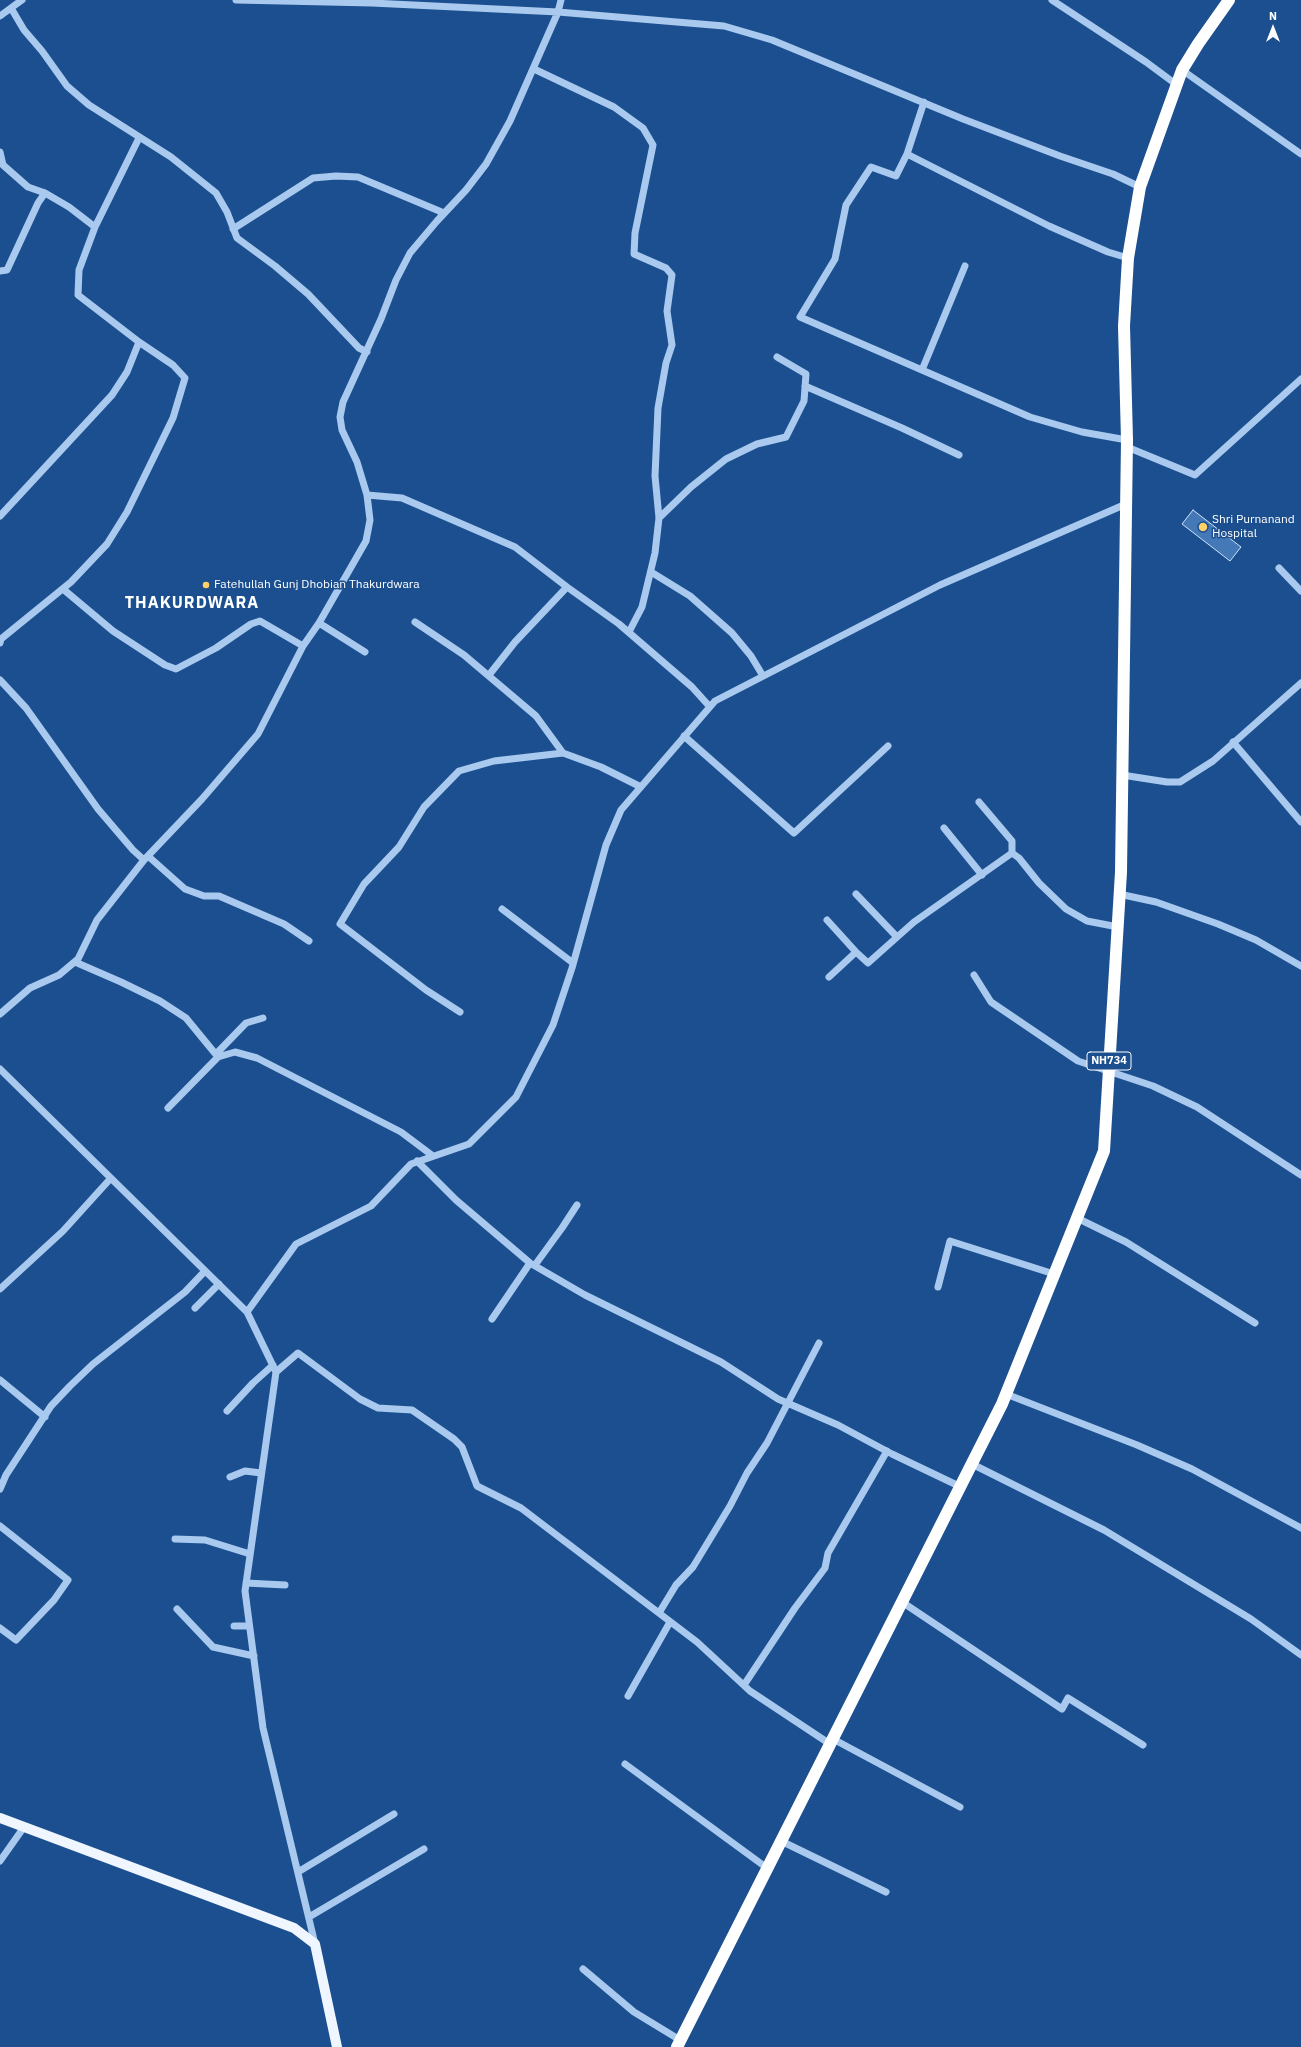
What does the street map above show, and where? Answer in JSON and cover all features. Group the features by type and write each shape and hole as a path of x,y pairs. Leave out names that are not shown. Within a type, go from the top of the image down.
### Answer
{"highway":[{"name":"NH734","path":"678,2043 961,1487 1006,1394 1104,1151 1120,894 1127,444 1124,326 1128,258 1140,187 1182,70 1198,44 1229,0"}],"main road":[{"path":"0,1818 294,1928 315,1944 337,2047"}],"street":[{"path":"0,16 22,0"},
{"path":"236,0 558,12 724,26 772,40 1060,156 1113,174 1140,187"},
{"path":"0,1014 30,988 59,975 78,960 97,920 146,858 202,799 258,734 303,646 319,623 366,541 370,520 367,495 356,462 342,430 340,417 344,402 367,352 396,280 410,253 466,190 486,164 510,121 534,69 558,12 561,0"},
{"path":"1052,0 1146,62 1177,85"},
{"path":"11,8 24,30 42,51 67,86 89,105 171,157 216,192 227,212 237,238 275,266 308,294 359,348 367,352"},
{"path":"534,69 614,107 643,128 654,145 635,233 634,254 666,268 672,275 667,311 672,346 666,363 658,408 655,441 655,476 659,518 651,572 642,607 629,632"},
{"path":"1182,70 1301,154"},
{"path":"924,102 907,154 896,176 871,167 846,205 835,260 800,317 1030,417 1127,444 1195,475 1301,378"},
{"path":"0,640 63,589 107,544 123,519 173,418 180,397 185,378 173,365 139,342 78,295 79,270 95,227 139,138"},
{"path":"0,152 4,165 28,187 45,193 68,207 95,227"},
{"path":"907,154 1049,226 1108,252 1128,258"},
{"path":"233,229 313,178 336,176 358,177 444,213"},
{"path":"0,271 7,270 38,203 45,193"},
{"path":"922,370 965,266"},
{"path":"0,516 112,395 127,372 139,342"},
{"path":"659,518 691,487 726,459 757,444 786,437 804,401 806,374 777,357"},
{"path":"805,386 902,428 959,455"},
{"path":"367,495 402,498 515,548 629,632 692,687 710,707"},
{"path":"247,1312 296,1244 371,1206 411,1164 470,1144 516,1097 553,1025 573,963 606,845 621,810 715,701 940,585 1126,504"},
{"path":"1279,568 1300,588"},
{"path":"651,572 690,596 732,633 751,656 763,676"},
{"path":"489,675 515,642 567,587"},
{"path":"63,589 112,631 165,665 176,669 216,648 251,624 260,621 303,646"},
{"path":"415,622 464,655 536,716 563,753"},
{"path":"319,623 364,652"},
{"path":"0,680 26,708 98,809 133,850 146,858 185,889 204,896 219,896 225,898 284,924 309,941"},
{"path":"1122,775 1167,782 1180,782 1213,760 1301,683"},
{"path":"684,736 794,833 888,746"},
{"path":"1233,742 1301,822"},
{"path":"460,1012 420,985 340,924 364,884 399,847 424,807 459,771 494,761 563,753 600,767 641,787"},
{"path":"979,802 1012,841 1012,853"},
{"path":"944,828 982,875"},
{"path":"827,920 868,963 914,922 1012,853"},
{"path":"1012,853 1019,858 1039,883 1066,909 1087,921 1118,927"},
{"path":"856,894 897,937"},
{"path":"1120,894 1156,902 1218,924 1256,940 1301,966"},
{"path":"502,909 573,963"},
{"path":"829,977 856,952"},
{"path":"75,962 160,1001 186,1018 217,1056"},
{"path":"974,975 991,1002 1078,1061 1153,1086 1197,1107 1301,1175"},
{"path":"168,1108 246,1023 263,1018"},
{"path":"217,1056 235,1052 257,1058 401,1132 433,1156"},
{"path":"0,1069 247,1312 274,1368 245,1591 263,1728 315,1944"},
{"path":"417,1162 456,1200 532,1264 585,1295 721,1362 778,1399 838,1425 961,1487"},
{"path":"0,1289 63,1231 111,1178"},
{"path":"492,1319 532,1264 562,1228 577,1205"},
{"path":"1077,1218 1126,1242 1255,1323"},
{"path":"938,1287 950,1241 1054,1274"},
{"path":"0,1489 6,1475 51,1406 93,1364 185,1292 205,1271"},
{"path":"195,1308 219,1284"},
{"path":"659,1613 676,1585 693,1567 730,1506 747,1474 767,1443 819,1343"},
{"path":"227,1411 252,1383 298,1353 366,1402 378,1408 412,1410 454,1439 462,1447 477,1486 521,1508 697,1642 744,1685 831,1742 960,1807"},
{"path":"0,1380 45,1417"},
{"path":"1006,1394 1137,1445 1192,1469 1301,1528"},
{"path":"744,1685 795,1608 825,1568 828,1553 887,1451"},
{"path":"972,1464 1104,1530 1251,1619 1301,1655"},
{"path":"230,1477 245,1471 261,1473"},
{"path":"0,1526 68,1580 54,1600 16,1640 0,1628"},
{"path":"175,1538 205,1540 250,1554"},
{"path":"246,1583 285,1585"},
{"path":"902,1602 1062,1709 1068,1698 1143,1745"},
{"path":"177,1609 213,1647 254,1656"},
{"path":"628,1696 670,1622"},
{"path":"234,1626 249,1626"},
{"path":"625,1764 767,1868"},
{"path":"298,1872 394,1814"},
{"path":"0,1861 24,1827"},
{"path":"781,1841 886,1892"},
{"path":"309,1917 424,1849"},
{"path":"583,1969 634,2012 678,2043"}],"building":[{"path":"1193,510 1241,547 1230,561 1182,524"}],"place":[{"name":"Shri Purnanand Hospital","path":"1203,527"},
{"name":"Fatehullah Gunj Dhobian Thakurdwara","path":"206,585"}],"district":[{"name":"THAKURDWARA","path":"192,603"}]}
